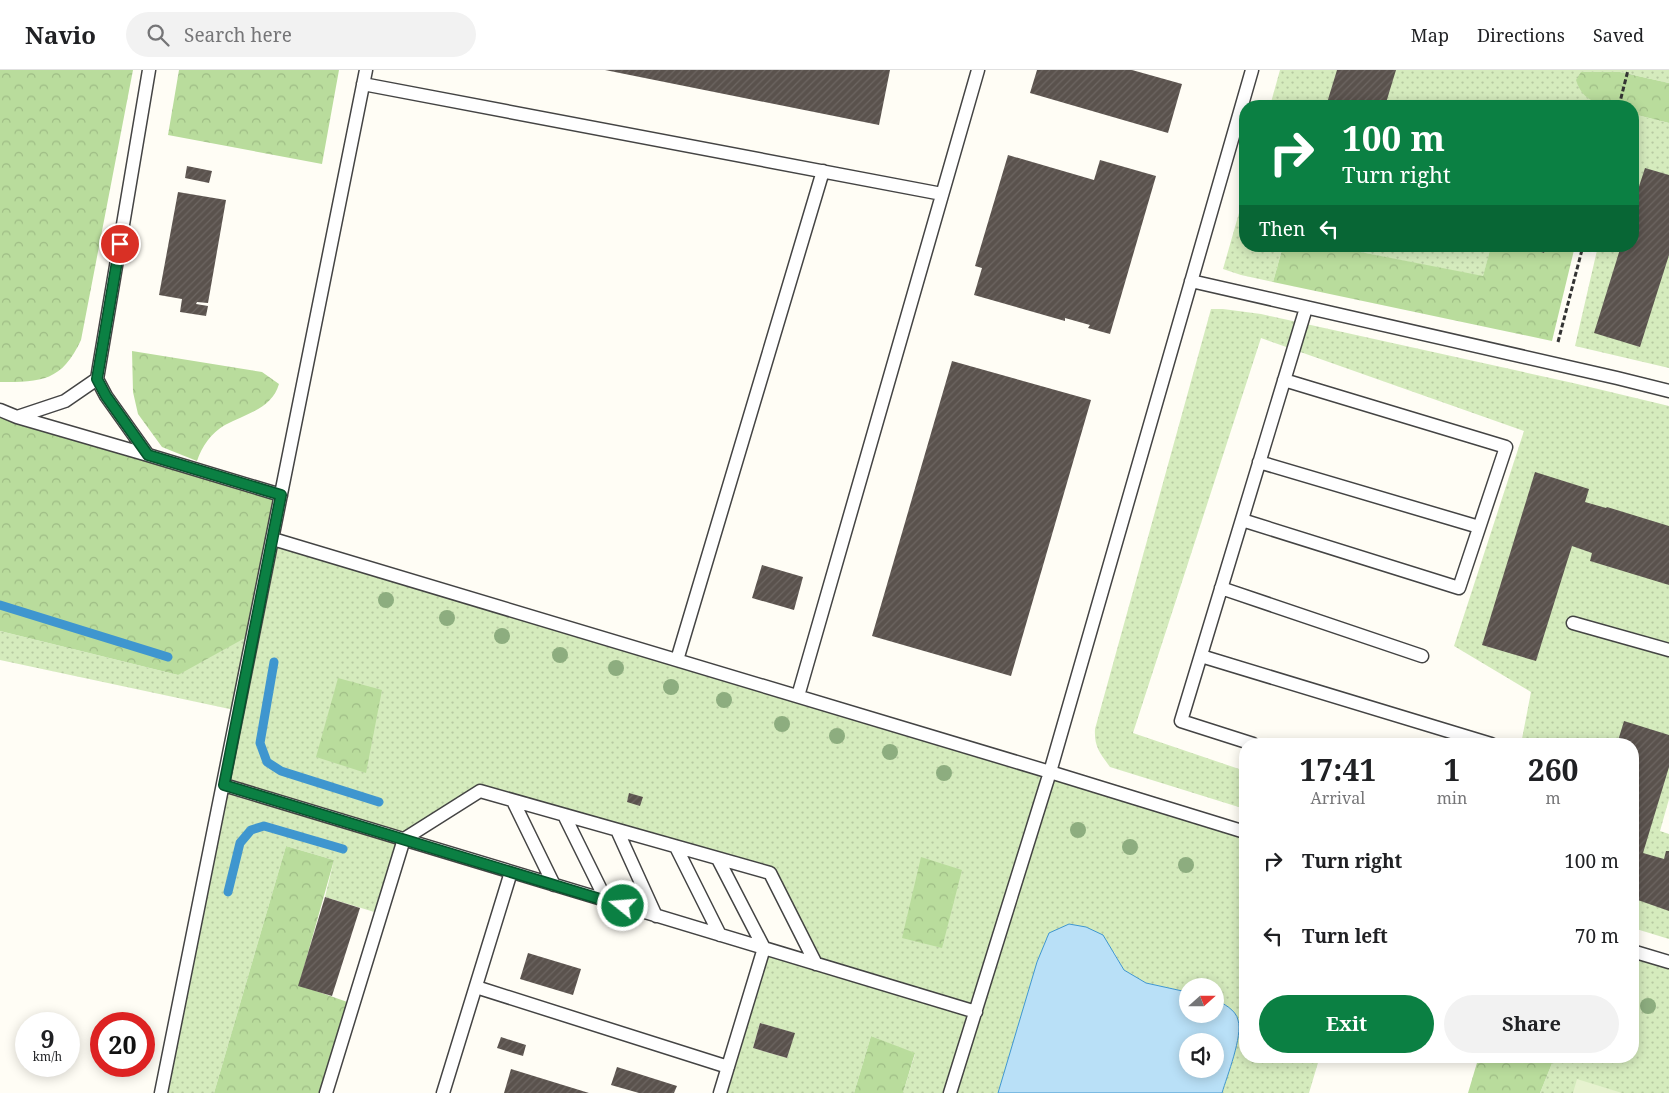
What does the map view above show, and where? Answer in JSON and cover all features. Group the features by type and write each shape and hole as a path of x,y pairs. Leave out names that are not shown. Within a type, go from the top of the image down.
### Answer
{"lane":[{"path":"148,455 106,396 97,379 149,70"},
{"path":"161,1093 366,70"},
{"path":"798,696 978,70"},
{"path":"1243,100 1252,70"},
{"path":"363,84 942,194"},
{"path":"950,1093 1050,772 1239,115"},
{"path":"677,660 823,171"},
{"path":"1191,282 1669,391"},
{"path":"1239,740 1181,721 1306,308"},
{"path":"17,417 65,401 97,379"},
{"path":"1242,520 1459,588 1506,447 1284,380"},
{"path":"0,410 17,417 281,495"},
{"path":"1259,462 1479,527"},
{"path":"273,540 798,696 1239,830"},
{"path":"1221,588 1422,656"},
{"path":"1573,623 1669,650"},
{"path":"1200,656 1471,738"},
{"path":"224,785 976,1012"},
{"path":"326,1093 404,839 480,791 770,872 816,964"},
{"path":"512,801 554,885"},
{"path":"564,815 606,900"},
{"path":"618,830 656,916"},
{"path":"676,847 720,935"},
{"path":"718,859 764,948 720,1093"},
{"path":"443,1093 511,872"},
{"path":"1639,953 1669,962"},
{"path":"476,987 728,1067"}],"path":[{"path":"1620,100 1628,70"},
{"path":"1552,363 1580,252"}],"green space":[{"path":"0,70 133,70 81,340 66,364 58,371 39,380 0,382"},
{"path":"179,70 339,70 322,164 168,135"},
{"path":"1280,70 1669,70 1669,83 1620,72 1594,100 1272,100"},
{"path":"1581,72 1620,72 1669,83 1669,123 1639,116 1639,100 1591,100 1580,89 1576,80"},
{"path":"1639,116 1669,123 1669,368 1575,346 1597,252 1639,252"},
{"path":"1239,213 1239,252 1281,252 1273,282 1223,269"},
{"path":"1281,252 1361,252 1483,276 1489,252 1574,252 1552,341 1273,282"},
{"path":"1360,252 1489,252 1483,277"},
{"path":"1211,309 1261,314 1669,406 1669,799 1660,831 1669,834 1669,939 1639,930 1639,738 1522,738 1531,692 1454,646 1524,431 1261,338 1133,733 1239,769 1239,807 1110,767 1097,745 1095,729"},
{"path":"132,351 262,372 279,384 264,405 215,432 204,445 197,461 162,447 138,414 133,392"},
{"path":"0,410 281,495 254,633 178,675 0,631"},
{"path":"273,539 1239,830 1239,1027 1235,1013 1224,1004 1224,978 1179,978 1179,990 1146,983 1124,970 1114,952 1049,934 1037,962 998,1093 903,1093 915,1054 871,1036 854,1093 720,1093 764,948 815,964 770,873 480,791 404,839 381,914 325,897 334,860 286,846 214,1093 161,1093 239,711 0,660 0,631 178,675","holes":["760,1023 794,1033 787,1058 753,1048"]},
{"path":"338,678 382,690 366,773 316,757"},
{"path":"286,846 334,860 299,985 353,1004 326,1093 214,1093"},
{"path":"921,857 962,870 942,948 902,938"},
{"path":"1639,953 1669,962 1669,1093 1540,1093 1552,1063 1639,1063"},
{"path":"1239,1027 1239,1063 1318,1063 1309,1093 1222,1093 1236,1045"},
{"path":"871,1036 915,1053 903,1093 854,1093"},
{"path":"1477,1063 1552,1063 1540,1093 1468,1093"},
{"path":"1577,1079 1622,1093 1573,1093"}],"water":[{"path":"1069,924 1086,927 1103,935 1124,970 1146,983 1179,990 1179,1023 1224,1023 1225,1005 1237,1016 1239,1027 1234,1056 1222,1093 998,1093 1037,962 1049,933"}],"building":[{"path":"605,70 890,70 879,125"},
{"path":"1037,70 1132,70 1182,84 1168,133 1030,93"},
{"path":"1337,70 1396,70 1387,100 1328,100"},
{"path":"1008,155 1094,180 1100,160 1156,176 1110,334 1088,328 1090,325 1065,318 1065,321 974,295 982,268 975,266"},
{"path":"187,166 212,171 209,183 185,178"},
{"path":"1645,168 1669,175 1669,255 1640,347 1594,333 1619,252 1639,252 1639,186"},
{"path":"178,192 226,200 208,303 197,302 196,304 208,306 206,316 180,312 182,299 159,295"},
{"path":"952,361 1091,400 1011,676 872,636"},
{"path":"1535,472 1589,489 1585,502 1669,526 1669,585 1590,561 1592,553 1572,546 1536,661 1482,645"},
{"path":"762,565 803,577 794,610 752,598"},
{"path":"1624,721 1669,735 1669,767 1643,853 1664,859 1666,851 1669,851 1669,911 1639,900 1639,738 1619,738"},
{"path":"629,793 643,797 640,806 627,802"},
{"path":"325,897 360,908 332,996 298,986"},
{"path":"528,953 581,969 573,995 520,979"},
{"path":"760,1023 795,1033 787,1058 753,1048"},
{"path":"501,1037 526,1045 523,1056 497,1048"},
{"path":"617,1067 677,1086 674,1093 639,1093 611,1085"},
{"path":"511,1069 589,1093 504,1093"}],"waterway":[{"path":"0,605 168,657"},
{"path":"274,662 260,743 267,762 281,771 379,802"},
{"path":"228,892 240,843 251,830 264,826 343,849"}],"route":[{"path":"120,244 97,379 106,396 148,455 281,495 224,785 623,906"}]}
